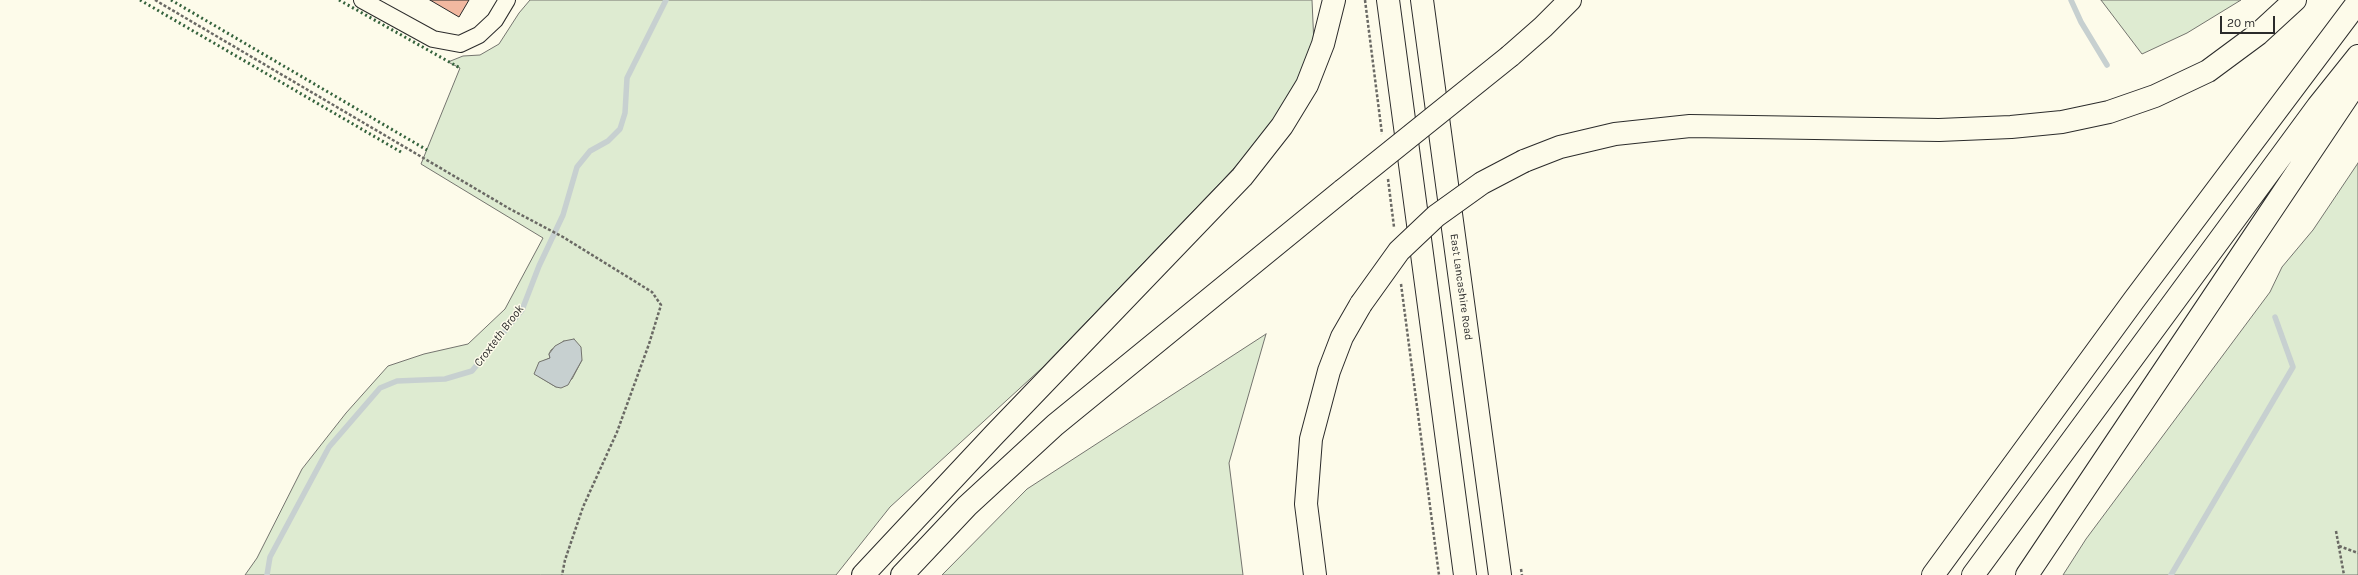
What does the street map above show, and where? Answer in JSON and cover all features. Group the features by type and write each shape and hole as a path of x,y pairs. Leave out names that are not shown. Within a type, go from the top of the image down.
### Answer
{"highway":[{"path":"864,575 993,436 1242,177 1282,126 1307,85 1323,44 1334,0"},
{"path":"1388,0 1465,575"},
{"name":"East Lancashire Road","path":"1422,0 1500,575"},
{"path":"902,575 967,506 1055,425 1178,322 1510,56 1543,27 1570,0"},
{"path":"1315,575 1306,504 1311,439 1316,412 1331,365 1342,337 1361,304 1399,251 1436,216 1482,183 1524,161 1560,148 1608,136 1690,126 1939,130 2011,127 2062,122 2109,112 2155,96 2208,71 2258,34 2296,0"},
{"path":"1934,575 2144,287 2358,2"},
{"path":"1973,575 2175,298 2318,106 2358,56"},
{"path":"2027,575 2358,81"}],"street":[{"path":"362,0 433,38 460,44 479,35 495,20 507,0"}],"path":[{"path":"155,0 541,226 563,237 652,292 661,305 617,432 583,507 564,560 562,575"},
{"path":"1365,0 1383,140"},
{"path":"1387,171 1395,234"},
{"path":"1400,280 1439,575"},
{"path":"2336,531 2344,575"},
{"path":"2339,546 2358,553"}],"green space":[{"path":"530,0 1312,0 1314,45 1300,76 1275,118 1257,143 1042,368 890,507 836,575 245,575 257,558 302,469 346,413 388,366 424,354 468,344 505,309 543,238 421,164 460,68 448,62 463,56 480,55 499,44 519,13","holes":["564,341 582,360 572,379 556,387 538,376 543,361 550,358 549,354 551,350"]},
{"path":"2101,0 2241,0 2187,33 2142,54"},
{"path":"2358,163 2358,575 2063,575 2086,539 2270,292 2282,267 2313,230"},
{"path":"1266,334 1229,463 1243,575 942,575 1027,489"}],"shaded area":[{"path":"574,339 581,347 582,360 568,385 561,388 556,387 534,374 539,362 550,358 549,354 555,346 564,341"}],"building":[{"path":"430,0 469,0 459,17"}],"waterway":[{"name":"Croxteth Brook","path":"267,575 270,557 329,447 380,388 397,381 445,379 472,371 522,310 539,266 563,215 577,167 590,151 608,141 620,129 625,113 627,78 666,0"},
{"path":"2071,0 2081,22 2107,65"},
{"path":"2171,575 2293,367 2275,317"}],"hedge":[{"path":"140,0 401,152"},
{"path":"171,0 427,150"},
{"path":"339,0 460,68"}]}
